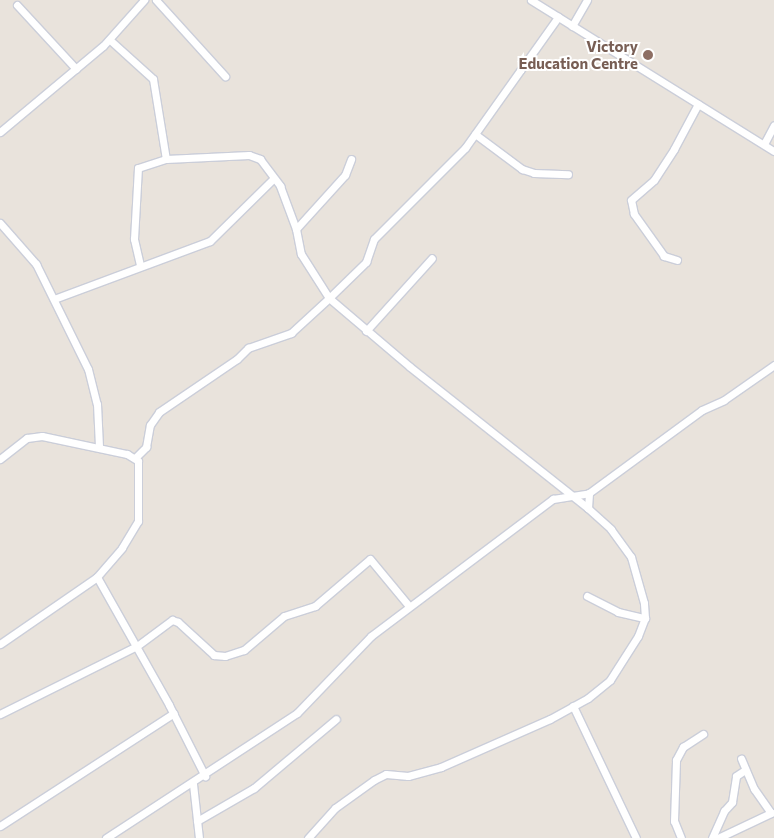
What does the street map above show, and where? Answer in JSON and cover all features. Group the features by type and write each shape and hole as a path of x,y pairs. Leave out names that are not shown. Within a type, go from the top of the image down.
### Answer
{"street":[{"path":"0,132 110,40 144,0"},
{"path":"156,0 225,76"},
{"path":"531,0 774,151"},
{"path":"572,26 587,0"},
{"path":"17,5 76,69"},
{"path":"135,458 146,447 150,425 160,412 248,348 291,333 366,262 374,239 475,134 558,17"},
{"path":"110,40 152,79 166,159"},
{"path":"677,260 664,256 634,214 631,200 654,180 698,104"},
{"path":"764,144 774,125"},
{"path":"475,134 522,169 534,173 568,174"},
{"path":"140,266 134,239 138,168 166,159 249,155 260,159 280,186 296,229 301,254 329,298 366,331 588,508 611,529 631,558 642,588 645,618 625,661 610,680 573,706 441,767 408,776 386,774 335,808 308,838"},
{"path":"296,229 345,175 351,160"},
{"path":"54,299 131,272 140,266 210,241 273,178"},
{"path":"0,223 36,264 93,384 99,447"},
{"path":"366,331 432,258"},
{"path":"106,838 193,784 298,713 331,681 362,644 409,606 553,500 589,493 702,410 724,400 774,365"},
{"path":"0,459 20,442 34,436 99,447 135,458 139,464 138,521 116,556 97,576 0,644"},
{"path":"588,508 589,493"},
{"path":"1,711 137,646 168,622 175,620 214,655 238,652 252,645 284,616 315,606 370,559 409,606"},
{"path":"97,576 174,713 204,776"},
{"path":"587,596 618,612 645,618"},
{"path":"573,706 636,838"},
{"path":"0,826 174,713"},
{"path":"197,821 254,788 336,719"},
{"path":"681,838 674,821 676,760 683,747 703,734"},
{"path":"718,838 771,813 745,770 741,759"},
{"path":"712,838 724,811 732,802 736,776 745,770"},
{"path":"193,784 199,838"}],"place":[{"name":"Victory Education Centre","path":"648,55"}]}
